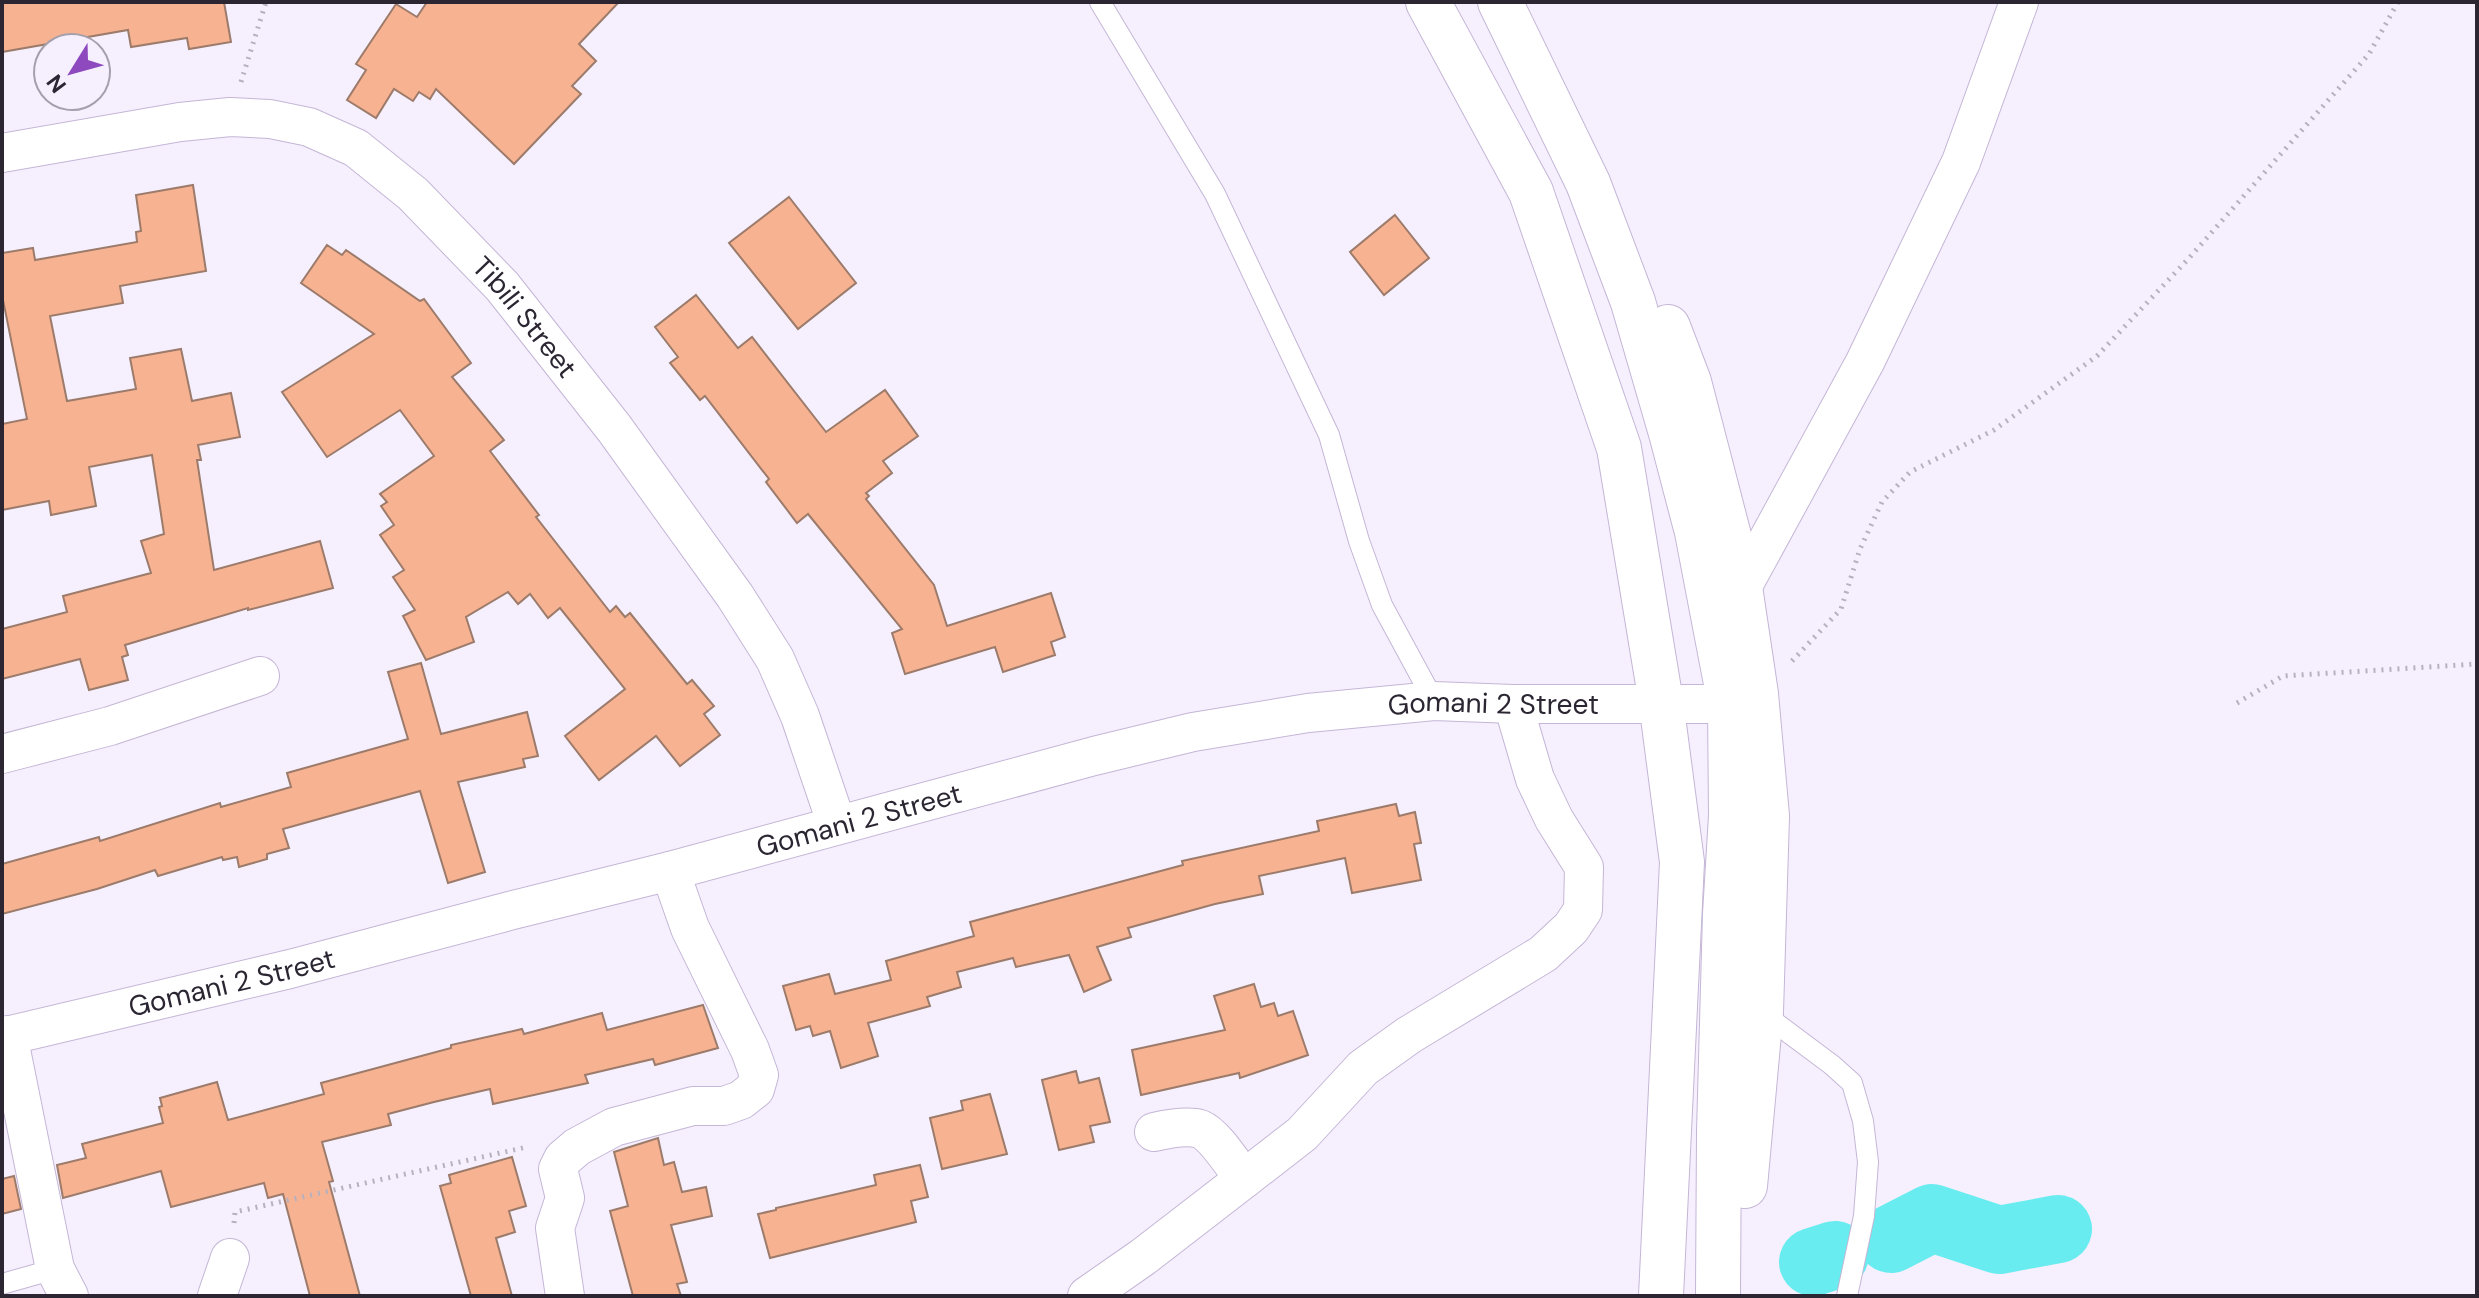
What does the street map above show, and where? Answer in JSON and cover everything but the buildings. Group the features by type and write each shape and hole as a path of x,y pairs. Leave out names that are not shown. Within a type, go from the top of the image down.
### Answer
{"main road":[{"path":"1428,2 1531,192 1619,448 1661,702 1682,862 1661,1296"},
{"path":"1505,11 1642,257 1689,382 1737,567 1743,699 1731,816 1724,958 1718,1296"},
{"path":"1505,11 1588,183 1633,302 1743,699 1767,816 1761,1012 1735,1296"}],"street":[{"path":"1740,591 1865,362 1961,162 2019,2"},
{"name":"Tibili Street","path":"2,153 180,122 230,117 270,119 309,127 356,148 413,194 502,286 614,428 735,596 767,647 800,716 837,825"},
{"path":"2,754 110,726 260,676"},
{"name":"Gomani 2 Street","path":"5,1036 290,969 1193,732 1308,713 1434,701 1513,704 1743,699"},
{"path":"1087,1296 1143,1257 1302,1134 1363,1068 1409,1035 1543,954 1571,928 1583,910 1584,867 1554,819 1535,779 1513,704"},
{"path":"565,1296 555,1228 565,1198 558,1169 563,1159 577,1147 614,1127 693,1106 724,1106 741,1100 755,1089 759,1075 750,1050 690,928 670,871"},
{"path":"5,1036 62,1283"},
{"path":"1154,1132 1171,1128 1201,1129 1216,1142 1244,1179"},
{"path":"217,1296 230,1258"}],"lane":[{"path":"1100,2 1222,208 1329,435 1359,541 1382,605 1434,701"},
{"path":"1761,1012 1852,1083 1863,1121 1868,1162 1864,1216 1847,1296"},
{"path":"2,1284 62,1283"}],"path":[{"path":"230,117 266,2"},
{"path":"1743,699 1801,653 1841,609 1860,549 1882,502 1910,472 1994,430 2097,356 2190,257 2369,54 2398,2"},
{"path":"2237,703 2283,676 2477,664"},
{"path":"230,1258 235,1212 538,1144"}],"waterway":[{"path":"1891,1239 1932,1218 1999,1240 2058,1229"},
{"path":"1813,1262 1835,1255"}]}
